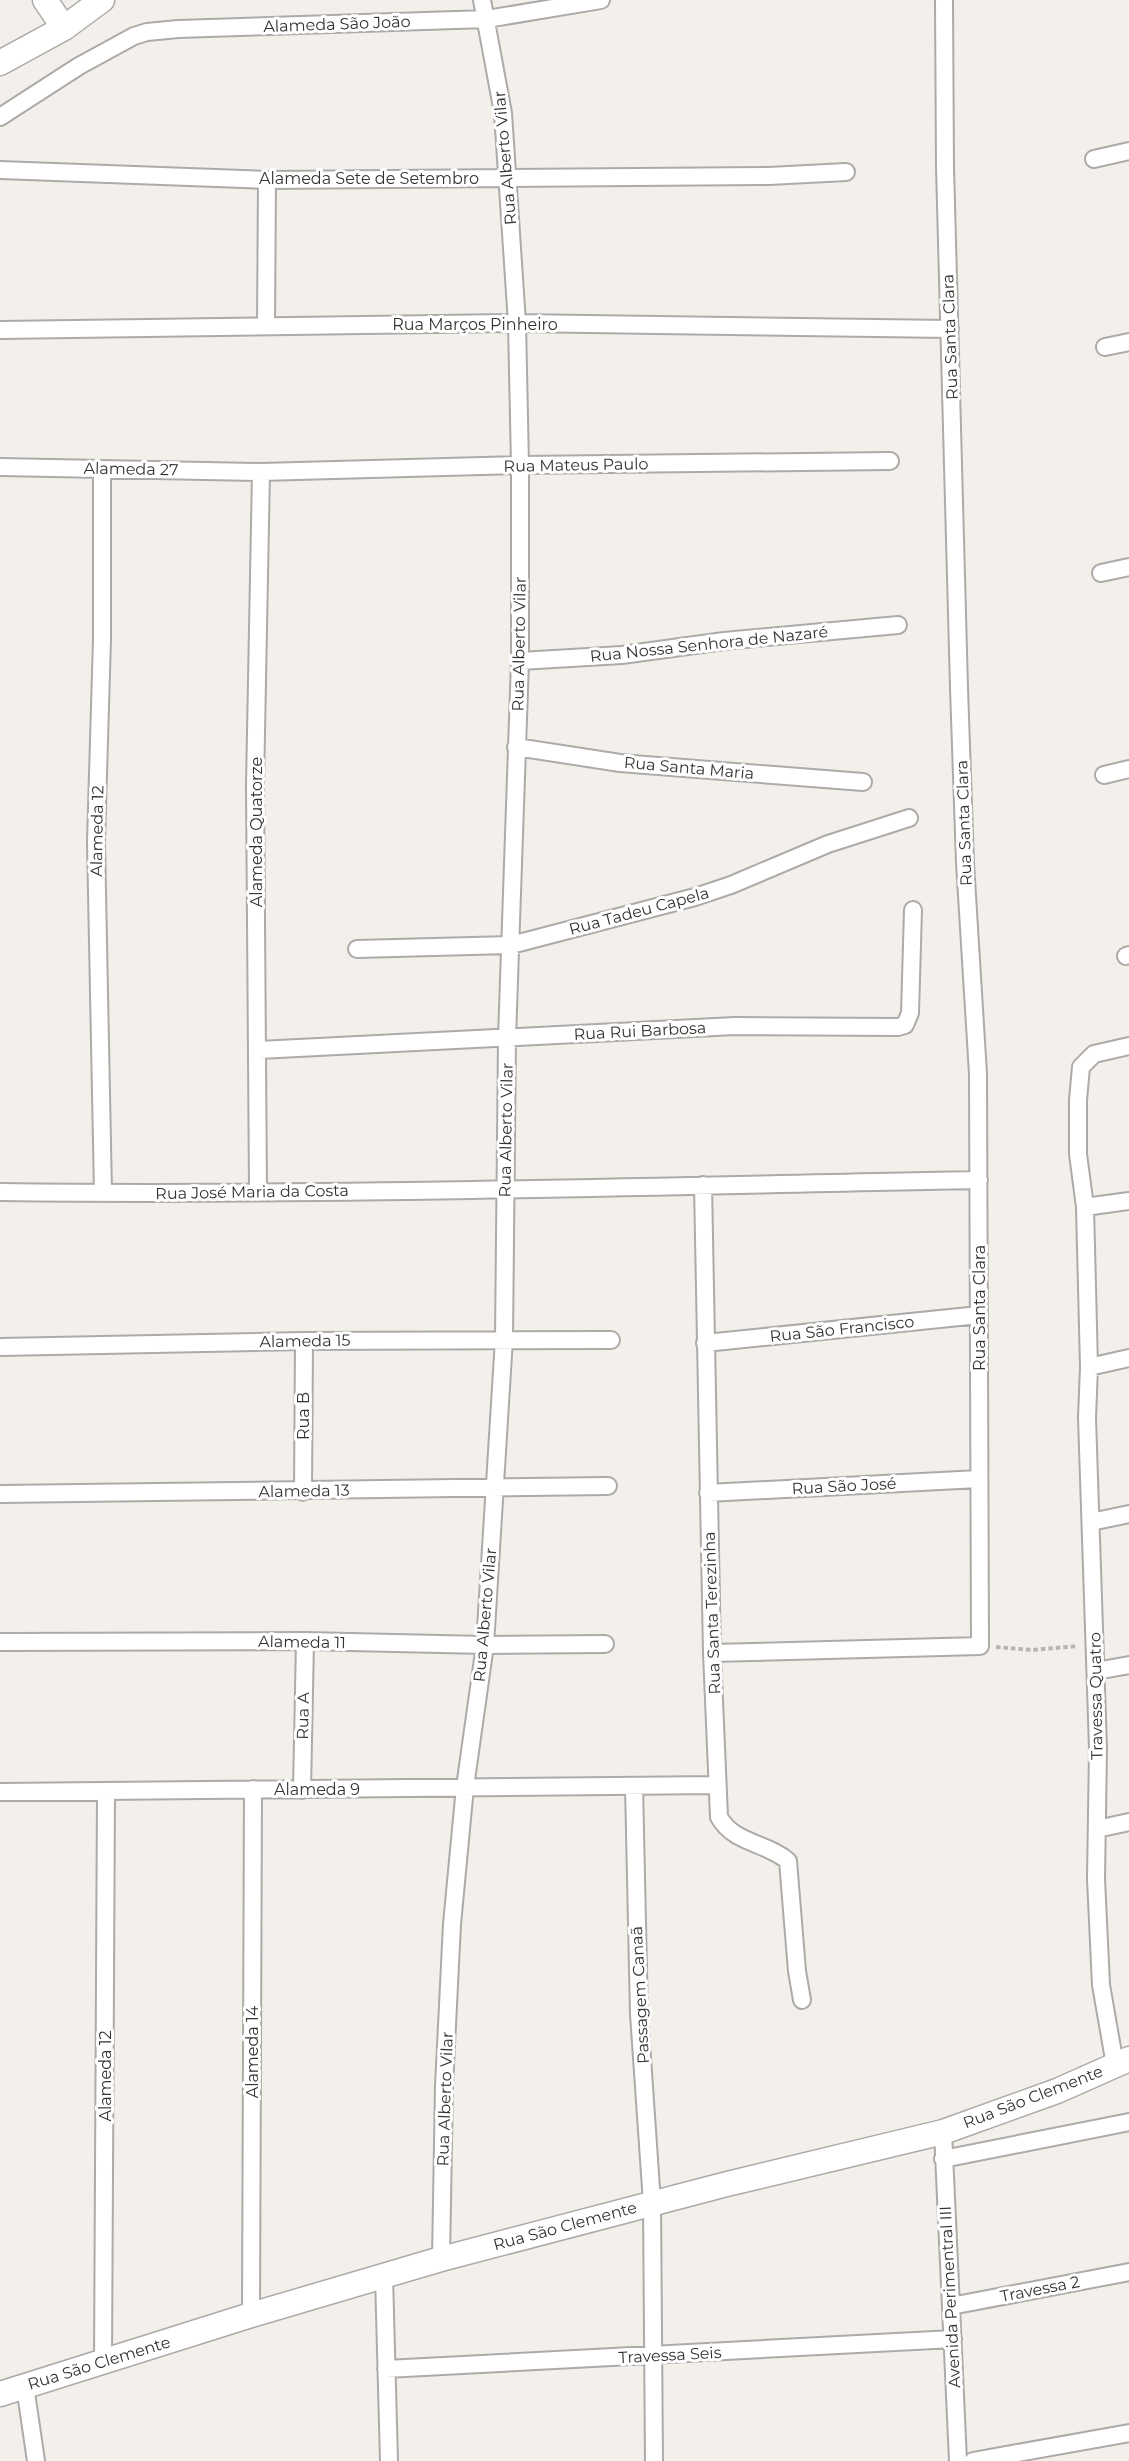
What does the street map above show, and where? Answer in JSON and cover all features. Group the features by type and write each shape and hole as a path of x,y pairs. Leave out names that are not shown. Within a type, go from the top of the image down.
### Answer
{"main road":[{"path":"45,0 64,28"},
{"path":"0,63 64,28 102,0"},
{"name":"Rua São Clemente","path":"0,2394 251,2315 441,2259 652,2203 943,2132 1057,2091 1122,2062"}],"street":[{"name":"Rua Alberto Vilar","path":"441,2259 444,2086 450,1959 465,1787 485,1645 504,1339 507,1038 520,661 517,323 503,113 482,0"},
{"name":"Alameda São João","path":"0,117 79,66 119,43 147,32 178,29 487,19 601,0"},
{"name":"Rua Santa Clara","path":"944,0 945,167 959,688 965,863 978,1074 980,1646"},
{"path":"1094,159 1129,151"},
{"name":"Alameda Sete de Setembro","path":"0,170 267,180 769,176 846,171"},
{"path":"266,326 267,180"},
{"name":"Rua Marços Pinheiro","path":"0,330 517,323 950,329"},
{"path":"1105,347 1129,342"},
{"name":"Rua Mateus Paulo","path":"261,472 520,465 890,460"},
{"name":"Alameda 27","path":"0,467 261,472"},
{"name":"Alameda 12","path":"102,469 102,639 96,842 103,1193"},
{"name":"Alameda Quatorze","path":"258,1191 259,1050 255,785 261,472"},
{"path":"1101,573 1129,567"},
{"name":"Rua Nossa Senhora de Nazaré","path":"520,661 622,655 724,640 898,625"},
{"name":"Rua Santa Maria","path":"516,747 620,763 863,782"},
{"path":"1104,775 1129,769"},
{"name":"Rua Tadeu Capela","path":"357,949 511,945 694,897 731,885 828,844 909,818"},
{"name":"Rua Rui Barbosa","path":"259,1050 735,1026 898,1027 906,1025 910,1013 913,910"},
{"path":"1127,1047 1094,1054 1081,1067 1078,1100 1078,1154 1085,1207 1089,1367 1129,1358"},
{"path":"504,1189 979,1180"},
{"name":"Rua Santa Terezinha","path":"703,1185 712,1653 719,1817 725,1828 750,1843 773,1851 788,1861 797,1971 802,2000"},
{"name":"Rua José Maria da Costa","path":"0,1192 504,1189"},
{"path":"1085,1207 1129,1201"},
{"name":"Rua São Francisco","path":"705,1343 979,1315"},
{"name":"Alameda 15","path":"0,1347 304,1341 611,1340"},
{"name":"Rua B","path":"303,1492 304,1341"},
{"name":"Travessa Quatro","path":"1089,1367 1087,1418 1096,1645 1096,1880 1101,1985 1122,2062"},
{"name":"Rua São José","path":"708,1493 979,1479"},
{"name":"Alameda 13","path":"0,1494 303,1492 608,1486"},
{"path":"1091,1522 1129,1514"},
{"name":"Alameda 11","path":"0,1642 305,1641 485,1645 605,1644"},
{"name":"Rua A","path":"302,1790 305,1641"},
{"path":"712,1653 980,1646"},
{"path":"1096,1671 1129,1665"},
{"name":"Alameda 9","path":"0,1792 717,1785"},
{"name":"Passagem Canaã","path":"634,1786 639,2014 652,2203 654,2461"},
{"name":"Alameda 14","path":"251,2315 253,1789"},
{"name":"Alameda 12","path":"103,2362 106,1791"},
{"path":"1097,1829 1129,1822"},
{"path":"943,2158 1129,2122"},
{"name":"Avenida Perimentral III","path":"943,2132 958,2461"},
{"name":"Travessa 2","path":"951,2306 1129,2272"},
{"path":"384,2276 389,2461"},
{"name":"Travessa Seis","path":"386,2369 953,2339"},
{"path":"25,2386 36,2461"},
{"path":"973,2461 1129,2433"}],"path":[{"path":"980,1646 1032,1650 1096,1645"}]}
